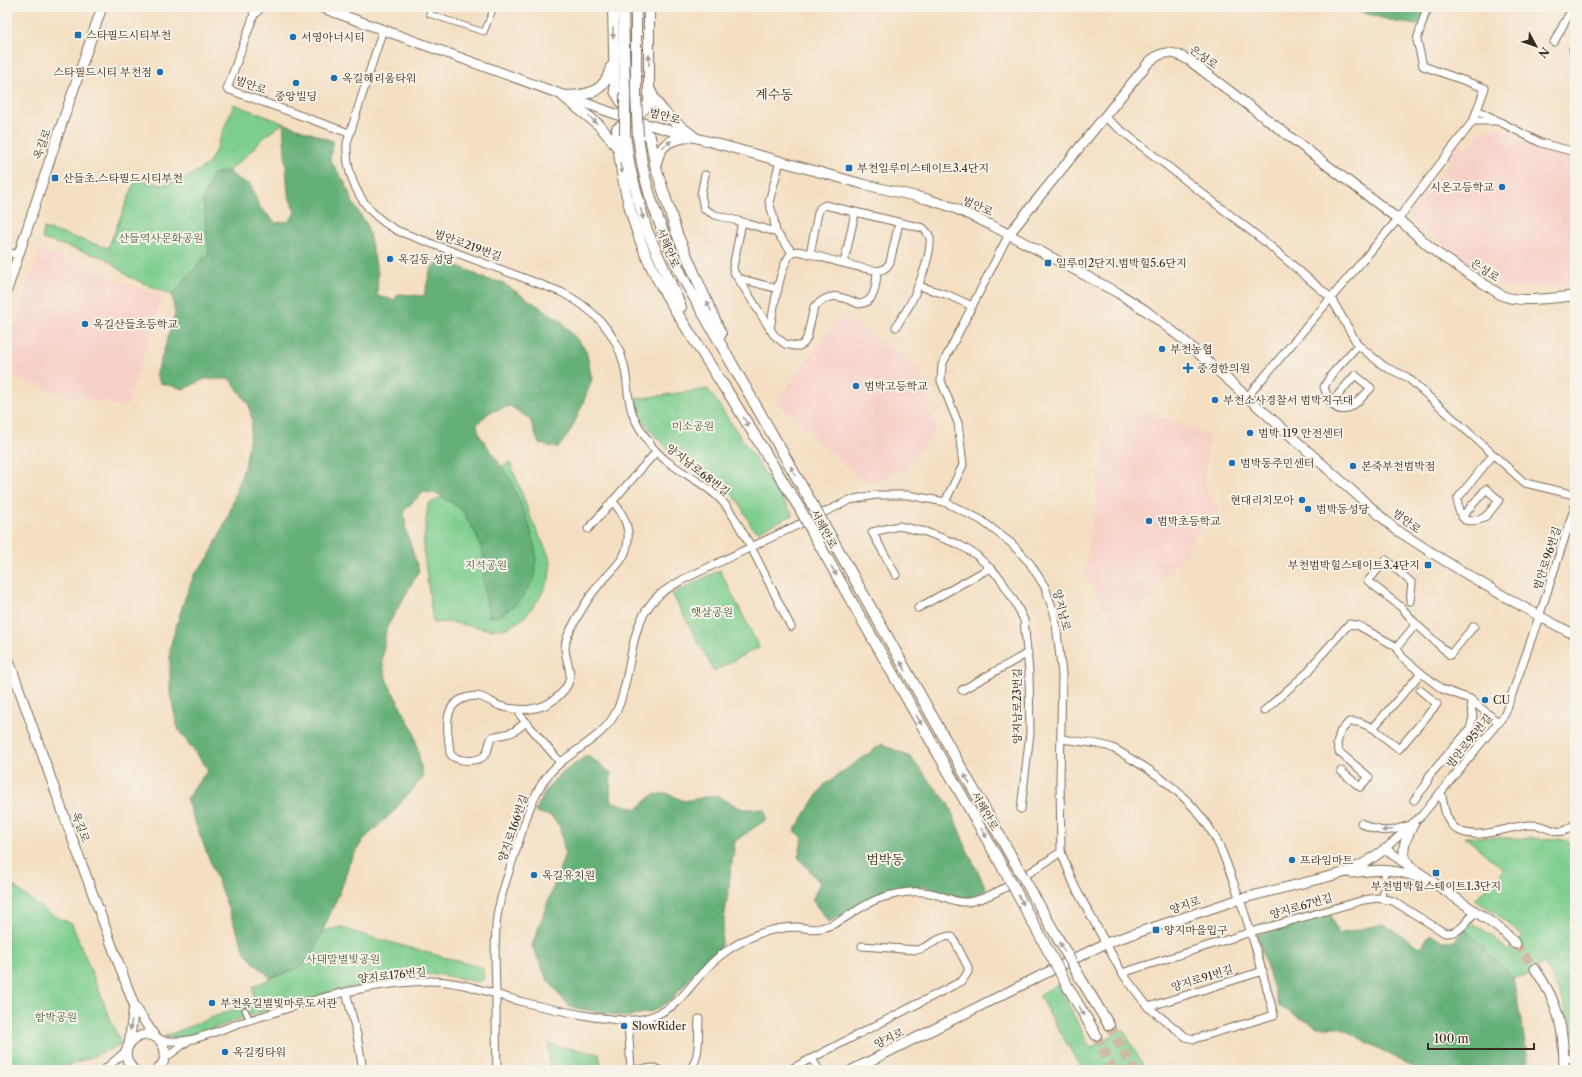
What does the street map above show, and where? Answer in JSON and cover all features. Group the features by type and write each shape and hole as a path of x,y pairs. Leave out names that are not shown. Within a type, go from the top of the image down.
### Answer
{"main road":[{"path":"613,7 613,59 615,91 632,120 650,137 656,168 677,234 742,380"},
{"name":"서해안로","path":"623,7 625,135 633,180 646,228 676,299 726,389 800,509 1096,1035"},
{"name":"서해안로","path":"636,7 636,95 638,136 646,182 667,242 692,295 742,380 1082,981 1109,1025"},
{"path":"649,7 649,104 632,120 617,129 618,148 630,209 647,258 664,291 726,389"},
{"path":"563,96 584,94 600,88 609,76 613,59"},
{"path":"649,87 653,97 667,116 693,136"},
{"path":"563,96 600,126 618,148"},
{"path":"656,168 658,154 662,148 673,140 693,136"}],"street":[{"name":"옥길로","path":"7,290 102,7"},
{"name":"범안로","path":"320,7 632,120 862,184 927,199 965,212 1009,234 1118,293 1145,310 1180,337 1395,529 1434,555 1539,617 1575,635"},
{"path":"432,7 429,14 484,32 494,7"},
{"path":"1247,397 1398,219 1473,121 1485,88 1423,66 1417,40 1427,7"},
{"path":"1554,42 1573,7"},
{"name":"범안로","path":"256,9 227,89 349,133"},
{"name":"범안로219번길","path":"383,29 349,133 346,153 352,182 365,205 383,222 407,235 561,292 586,307 608,330 620,352 625,366 633,417 656,452"},
{"path":"1575,45 1573,49 1575,56"},
{"name":"은성로","path":"1009,234 1155,57 1166,53 1178,54 1196,65 1398,219 1437,253 1507,298 1520,299 1575,296"},
{"path":"1477,110 1541,143 1575,152"},
{"path":"1104,117 1268,245 1331,298 1358,345 1385,367 1407,377 1525,483 1575,495"},
{"path":"1473,121 1498,121"},
{"path":"780,161 769,202 776,232 792,252"},
{"path":"705,175 701,194 704,208 715,215 776,232"},
{"path":"810,254 820,208 825,205 923,228 930,237 930,247 918,286 909,306 896,326"},
{"path":"844,263 855,213"},
{"path":"742,222 733,267 738,278 770,329 779,340 785,344 800,346 804,343 807,338 814,307 827,298 843,296 859,304 869,301 876,285 877,271"},
{"path":"792,252 796,251 810,254 877,271 887,267 890,262 899,223"},
{"path":"945,502 963,465 958,423 941,381 942,365 1009,234"},
{"path":"770,329 778,289 785,265 792,252"},
{"path":"7,253 18,254"},
{"path":"738,278 778,289"},
{"path":"918,286 948,295 972,306"},
{"path":"1331,403 1355,375 1371,388 1357,404 1349,409 1338,409 1331,403 1329,401 1324,387 1331,374 1358,345"},
{"path":"588,529 656,452"},
{"name":"양지남로68번길","path":"656,452 675,468 721,500 735,519 791,628"},
{"path":"1462,517 1486,489 1499,500 1481,521 1472,522 1465,520 1462,517 1457,506 1458,498 1494,455"},
{"name":"양지남로","path":"750,547 850,500 874,495 908,495 945,502 981,520 1011,543 1029,562 1045,587 1055,616 1062,674 1060,779 1061,852 1075,887 1122,973 1134,991 1148,1007 1186,1037 1194,1039 1274,1015 1263,971"},
{"path":"526,722 515,731 492,737 489,741 488,750 483,757 478,759 461,760 452,756 450,753 448,719 450,710 459,701 466,697 480,697 499,706 526,710 548,704 569,685 570,674 566,652 568,636 588,600 598,586 619,564 628,547 627,523 612,501"},
{"name":"범안로96번길","path":"1539,617 1575,506"},
{"path":"896,575 872,532 899,526 926,532 958,544 976,555 1000,578 1024,620 1028,653"},
{"name":"양지로166번길","path":"497,1070 497,916 527,814 536,794 548,774 560,762 600,734 617,711 627,681 632,647 636,632 643,616 658,596 682,580 750,547"},
{"path":"1410,602 1412,583 1386,560 1368,581 1401,607 1416,624 1450,655 1474,626"},
{"path":"918,608 990,568"},
{"name":"범안로95번길","path":"1385,849 1414,823 1505,714 1539,617"},
{"path":"1264,711 1310,670 1315,662 1349,624 1359,626 1397,647 1402,657 1442,689 1470,699 1499,723"},
{"path":"1397,647 1416,624"},
{"name":"양지남로23번길","path":"962,690 1028,653 1030,733 1021,809"},
{"name":"옥길로","path":"7,655 71,836 134,1005 164,1049 161,1066"},
{"path":"1373,728 1421,672"},
{"path":"1341,771 1360,787 1369,777 1339,752 1337,744 1340,732 1349,722 1359,722 1373,728 1399,749 1437,704 1420,690"},
{"path":"1414,800 1426,785 1428,776 1470,730 1473,716 1470,699"},
{"path":"520,715 560,762"},
{"path":"1061,739 1111,747 1154,772 1170,784 1195,810 1216,838 1240,899 1263,971"},
{"path":"1441,792 1448,822 1458,831 1476,835 1534,824 1560,832 1570,828 1575,823"},
{"path":"1361,823 1379,831 1390,830 1414,823"},
{"path":"1412,868 1404,858 1403,850 1406,839 1414,823"},
{"path":"1385,849 1504,932 1516,944"},
{"name":"양지로","path":"852,1070 1106,943 1240,899 1347,872 1368,861 1385,849"},
{"name":"양지로176번길","path":"363,1070 357,1035 346,992 392,984 431,981 459,985 523,1002 583,1015 628,1021 644,1018 660,1013 676,1004 706,968 744,940 759,934 794,927 819,929 829,926 880,898 898,894 918,892 931,893 951,900 964,902 975,900 994,893 1061,852"},
{"path":"1324,877 1385,869 1403,872 1437,885"},
{"path":"1382,899 1385,869"},
{"name":"양지로67번길","path":"1122,973 1251,932 1364,900 1382,899 1393,902 1445,933 1453,933 1460,929 1475,912"},
{"path":"789,1070 962,981 968,972 968,967 953,938 950,936 945,936 925,948 917,950 862,946"},
{"path":"1535,969 1551,994 1557,1009 1563,1032 1564,1070"},
{"name":"양지로91번길","path":"1148,1007 1263,971"},
{"path":"133,1070 126,1058 128,1048 132,1040 143,1035 171,1042 188,1041 346,992"},
{"name":"옥길로","path":"128,1048 134,1005"},
{"path":"245,1010 248,1016"},
{"path":"688,1070 692,1067 697,1058 699,1019"},
{"path":"628,1021 631,1070 654,1068 659,1070"},
{"path":"161,1066 188,1041"},
{"path":"104,1070 128,1048"},
{"path":"1564,1059 1575,1058"},
{"path":"812,1059 819,1070"}],"shaded area":[{"name":"시온고등학교","path":"1499,126 1541,145 1575,156 1575,284 1507,289 1457,254 1410,218 1409,212 1450,162 1448,156 1459,143 1466,150 1482,131"},
{"name":"옥길산들초등학교","path":"39,250 163,297 126,407 68,395 7,375 7,350"},
{"name":"범박고등학교","path":"841,315 921,369 927,404 937,427 902,474 894,469 885,479 862,481 776,402"},
{"name":"범박초등학교","path":"1143,412 1209,435 1204,477 1208,492 1218,509 1195,533 1189,548 1122,629 1116,626 1085,575 1106,426"}],"green space":[{"path":"1344,7 1435,7 1424,26 1396,22"},
{"name":"산들역사문화공원","path":"234,104 283,123 266,136 243,159 228,171 213,174 203,201 209,252 172,295 129,277 105,258 42,239 44,228 108,248 136,179 163,185 190,176 209,163"},
{"path":"283,123 333,141 330,160 345,183 353,203 367,225 378,274 377,296 394,300 399,294 424,296 430,271 438,259 470,271 485,279 501,282 560,320 586,350 592,379 570,432 558,448 539,444 530,419 510,406 490,412 477,424 479,434 510,479 530,527 536,553 535,577 520,601 501,615 489,617 483,580 484,557 476,534 462,510 438,494 423,492 404,511 406,531 419,571 386,629 382,661 387,681 414,732 423,777 393,812 363,840 349,864 342,887 314,951 303,966 271,978 256,965 245,952 186,799 208,770 178,729 170,694 170,647 183,604 194,575 209,557 228,517 246,462 252,421 249,405 230,379 205,379 184,389 160,383 156,375 175,315 172,295 209,252 203,201 213,174 228,171 242,182 250,184 259,206 276,223 290,221 295,212 288,194"},
{"name":"미소공원","path":"708,389 793,515 759,531 753,529 738,501 723,486 692,468 673,454 656,437 644,422 635,399"},
{"name":"지석공원","path":"510,462 532,521 551,560 549,579 539,599 524,618 507,628 492,630 450,622 433,623 423,547 428,504"},
{"name":"햇살공원","path":"720,570 759,647 714,671 672,594"},
{"path":"882,744 910,757 948,803 968,852 987,890 974,896 963,898 924,886 879,895 829,922 812,900 820,883 798,857 803,837 794,831 824,785"},
{"path":"587,755 611,773 610,801 637,809 653,795 667,793 684,801 716,795 742,809 765,809 767,819 735,841 720,950 704,962 672,999 654,1011 626,1017 569,1007 547,979 532,946 565,854 560,827 551,816 535,812 546,790 557,777"},
{"path":"1465,837 1560,839 1575,843 1575,1033 1573,1033 1561,996 1544,963 1526,977 1513,977 1465,929 1473,923 1491,935 1508,951 1523,937 1503,919 1475,899 1504,870"},
{"name":"함박공원","path":"7,881 48,913 72,924 121,1045 58,1070 7,1070"},
{"path":"1331,915 1338,934 1383,924 1420,947 1430,934 1441,941 1454,941 1465,929 1513,977 1530,1070 1412,1070 1413,1067 1339,1027 1317,1027 1279,1006 1257,935"},
{"name":"사태말별빛공원","path":"341,927 357,933 483,968 484,979 479,982 436,974 392,979 331,992 248,1016 184,1039 163,1037 254,1001 253,987 271,978 303,966 314,951 323,931"},
{"path":"1058,984 1090,1048 1123,1029 1146,1070 1082,1070 1039,996"},
{"path":"549,1044 599,1054 601,1066 596,1070 549,1070"}],"tunnel":[{"path":"1516,944 1535,969"},
{"path":"1109,1025 1134,1070"},
{"path":"1096,1035 1113,1070"}],"place":[{"name":"스타필드시티부천","path":"78,35"},
{"name":"서영아너시티","path":"293,37"},
{"name":"스타필드시티 부천점","path":"160,72"},
{"name":"옥길헤리움타워","path":"334,78"},
{"name":"중앙빌딩","path":"296,83"},
{"name":"부천일루미스테이트3.4단지","path":"849,168"},
{"name":"산들초.스타필드시티부천","path":"55,178"},
{"name":"시온고등학교","path":"1502,187"},
{"name":"옥길동 성당","path":"390,259"},
{"name":"일루미2단지.범박힐5.6단지","path":"1048,263"},
{"name":"옥길산들초등학교","path":"85,324"},
{"name":"부천농협","path":"1162,349"},
{"name":"중경한의원","path":"1188,368"},
{"name":"범박고등학교","path":"856,386"},
{"name":"부천소사경찰서 범박지구대","path":"1215,400"},
{"name":"범박 119 안전센터","path":"1250,433"},
{"name":"범박동주민센터","path":"1232,463"},
{"name":"본죽부천범박점","path":"1353,466"},
{"name":"현대리치모아","path":"1302,500"},
{"name":"범박동성당","path":"1308,509"},
{"name":"범박초등학교","path":"1149,521"},
{"name":"부천범박힐스테이트3.4단지","path":"1428,565"},
{"name":"CU","path":"1485,700"},
{"name":"프라임마트","path":"1292,860"},
{"name":"부천범박힐스테이트1.3단지","path":"1436,873"},
{"name":"옥길유치원","path":"534,875"},
{"name":"양지마을입구","path":"1156,930"},
{"name":"부천옥길별빛마루도서관","path":"212,1003"},
{"name":"SlowRider","path":"624,1026"},
{"name":"옥길킹타워","path":"225,1052"}],"district":[{"name":"계수동","path":"774,94"},
{"name":"범박동","path":"885,859"}]}
